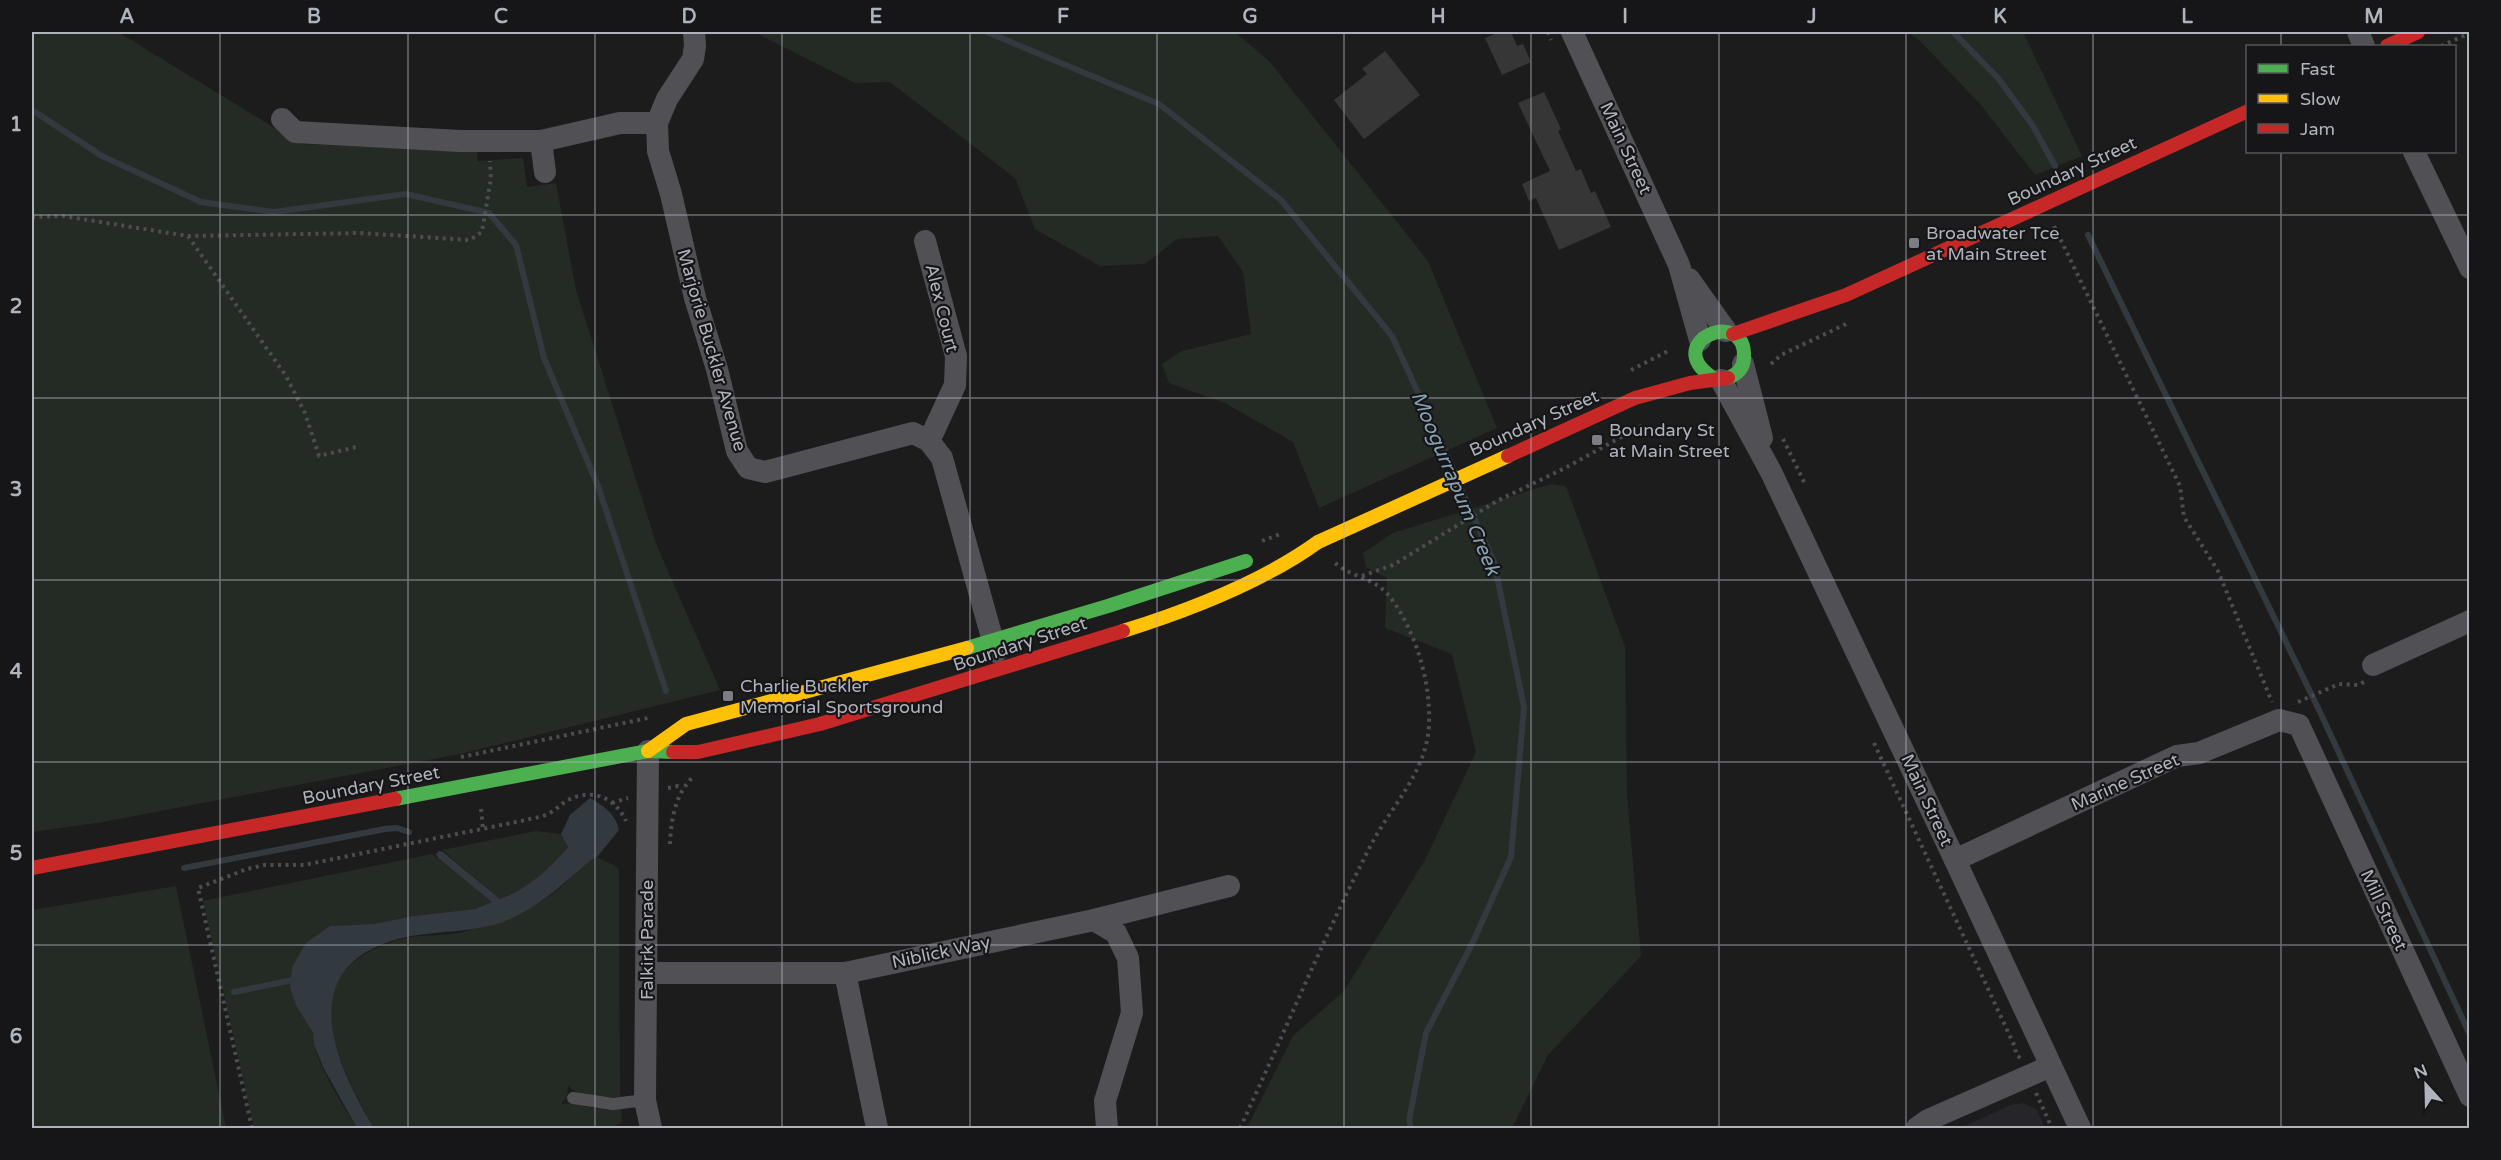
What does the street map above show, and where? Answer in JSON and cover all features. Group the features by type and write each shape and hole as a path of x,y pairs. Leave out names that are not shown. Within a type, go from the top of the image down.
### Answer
{"street":[{"name":"Marjorie Buckler Avenue","path":"694,32 693,58 667,99 657,123 658,151 671,194 694,298 717,369 737,451 748,468 765,472 913,433 929,441"},
{"path":"2389,45 2418,32"},
{"name":"Main Street","path":"1562,37 1679,266 1730,332"},
{"name":"Boundary Street","path":"1785,331 1846,295 2246,111"},
{"path":"282,119 296,132 460,141 541,141 620,123 657,123"},
{"path":"541,141 545,172"},
{"path":"2414,153 2469,268"},
{"name":"Alex Court","path":"925,242 956,357 955,385 929,441"},
{"name":"Main Street","path":"1679,266 1698,344"},
{"name":"Boundary Street","path":"1678,363 1712,331 1730,332 1846,295"},
{"path":"1730,332 1740,339 1748,356"},
{"path":"1698,344 1695,356 1700,370 1717,379"},
{"name":"Main Street","path":"1748,356 1771,472"},
{"name":"Boundary Street","path":"32,868 101,853 648,751 698,752 809,726 914,697 1169,617 1290,562 1318,542 1635,398 1677,385 1735,375 1748,356"},
{"name":"Boundary Street","path":"1635,398 1661,377"},
{"name":"Main Street","path":"1717,379 1771,472 2080,1128"},
{"path":"929,441 942,458 1001,668"},
{"name":"Boundary Street","path":"1283,549 1318,542"},
{"name":"Boundary Street","path":"648,751 686,724 992,641 1156,592 1260,549"},
{"path":"2373,665 2469,621"},
{"name":"Marine Street","path":"1955,860 2177,756 2199,753 2289,722"},
{"name":"Mill Street","path":"2289,722 2469,1096"},
{"name":"Falkirk Parade","path":"648,751 648,973 645,1100 651,1128"},
{"name":"Boundary Street","path":"43,853 101,853"},
{"name":"Niblick Way","path":"648,973 845,973 1094,920 1229,886"},
{"path":"1094,920 1116,933 1128,958 1132,1013 1105,1101 1107,1128"},
{"path":"845,973 878,1128"},
{"path":"1917,1128 1929,1120 2051,1066"}],"lane":[{"path":"573,1098 613,1104 645,1100"}],"path":[{"path":"1548,32 1562,37"},
{"path":"2443,45 2469,33"},
{"path":"32,218 63,216 188,236 360,233 452,241 470,240 482,232 491,178"},
{"path":"2043,204 2180,486 2184,517 2218,571 2289,722"},
{"path":"2046,231 2058,221"},
{"path":"188,236 286,376 305,413 319,456 360,446"},
{"path":"1769,374 1772,362 1781,355 1855,320"},
{"path":"1623,374 1670,350 1672,339"},
{"path":"1362,576 1393,565 1416,553 1497,501 1644,425"},
{"path":"1780,434 1806,486"},
{"path":"1260,549 1290,531"},
{"path":"1240,1128 1373,841 1422,762 1429,727 1427,689 1413,639 1404,620 1384,589 1335,564 1318,542"},
{"path":"1325,568 1335,564"},
{"path":"2299,702 2338,684 2358,685 2363,682 2373,665"},
{"path":"1870,735 2015,1047 2016,1054 2020,1057"},
{"path":"670,854 671,831 679,794 696,774"},
{"path":"252,1128 198,888 256,867 304,865 548,814 574,798 594,794 608,800 621,810 628,827"},
{"path":"481,809 483,828"},
{"path":"2038,1097 2052,1128"}],"shaded area":[{"path":"32,32 118,32 301,144 477,151 478,161 523,158 527,187 556,183 576,290 657,546 720,690 460,754 103,822 32,832"},
{"path":"754,32 1235,32 1269,61 1428,261 1497,428 1319,508 1293,442 1225,403 1169,383 1162,364 1182,351 1251,334 1243,272 1218,236 1177,239 1145,264 1100,266 1035,229 1015,178 890,82 855,83"},
{"path":"1908,32 2023,32 2082,156 2035,175 1981,105 1920,41"},
{"path":"1551,484 1566,486 1625,647 1627,795 1641,956 1548,1055 1512,1128 1247,1128 1293,1036 1344,991 1425,860 1476,752 1452,654 1385,628 1387,578 1366,567 1363,553 1393,533"},
{"path":"590,798 609,811 619,830 597,857 536,905 497,924 476,929 411,936 374,948 349,966 336,988 331,1013 335,1041 344,1070 374,1128 357,1128 324,1069 314,1045 313,1033 296,1005 290,988 292,967 306,943 330,926 374,924 413,916 475,909 492,902 438,858 436,854 439,851 500,899 510,895 537,878 568,847 561,834 570,815"},
{"path":"536,831 561,834 568,846 537,878 500,899 442,850"},
{"path":"432,854 493,902 475,909 413,916 374,924 341,925 292,967 293,996 312,1032 314,1045 327,1077 357,1128 254,1128 203,901"},
{"path":"597,857 619,870 620,1097 584,1095 568,1085 567,1097 561,1104 570,1103 593,1108 621,1107 622,1122 611,1128 374,1128 346,1074 336,1047 331,1020 332,996 343,974 364,955 398,940 461,932 526,909 549,897"},
{"path":"176,886 226,1128 32,1128 32,910"},
{"path":"2023,1103 2037,1110 2045,1128 1960,1128 2011,1105"}],"building":[{"path":"1500,32 1511,32 1517,46 1523,44 1531,62 1502,75 1485,38"},
{"path":"1385,51 1420,95 1364,139 1334,100 1367,74 1362,69"},
{"path":"1544,92 1561,129 1558,131 1576,171 1581,169 1591,193 1595,191 1611,227 1559,250 1536,198 1529,201 1522,184 1550,171 1518,103"}],"waterway":[{"name":"Moogurrapum Creek","path":"987,32 1159,104 1281,200 1392,336 1454,471"},
{"path":"1953,32 1998,78 2033,126 2055,166"},
{"path":"32,110 102,156 201,202 274,212 406,194 489,213 516,245 544,358 598,486 666,691"},
{"path":"2088,235 2320,712 2470,1035"},
{"name":"Moogurrapum Creek","path":"1411,1128 1409,1120 1426,1033 1473,942 1511,857 1524,707 1494,562 1461,489"},
{"path":"184,868 385,829 397,828 409,832"},
{"path":"234,992 298,979"}],"traffic: fast":[{"path":"1713,378 1699,365 1695,352 1700,342 1709,335 1721,332 1732,334 1741,342 1744,357 1740,370 1728,378"},
{"path":"967,648 1108,606 1246,561"},
{"path":"395,799 648,751 673,752"}],"traffic: slow":[{"path":"1123,631 1224,594 1274,570 1318,542 1508,456"},
{"path":"648,751 686,724 967,648"}],"traffic: jam":[{"path":"2389,45 2418,32"},
{"path":"1733,334 1846,295 2246,112"},
{"path":"1508,456 1635,398 1690,383 1728,378"},
{"path":"673,752 698,752 820,724 1123,631"},
{"path":"32,868 395,799"}],"place":[{"name":"Broadwater Tce at Main Street","path":"1914,243"},
{"name":"Boundary St at Main Street","path":"1597,440"},
{"name":"Charlie Buckler Memorial Sportsground","path":"728,696"}]}
